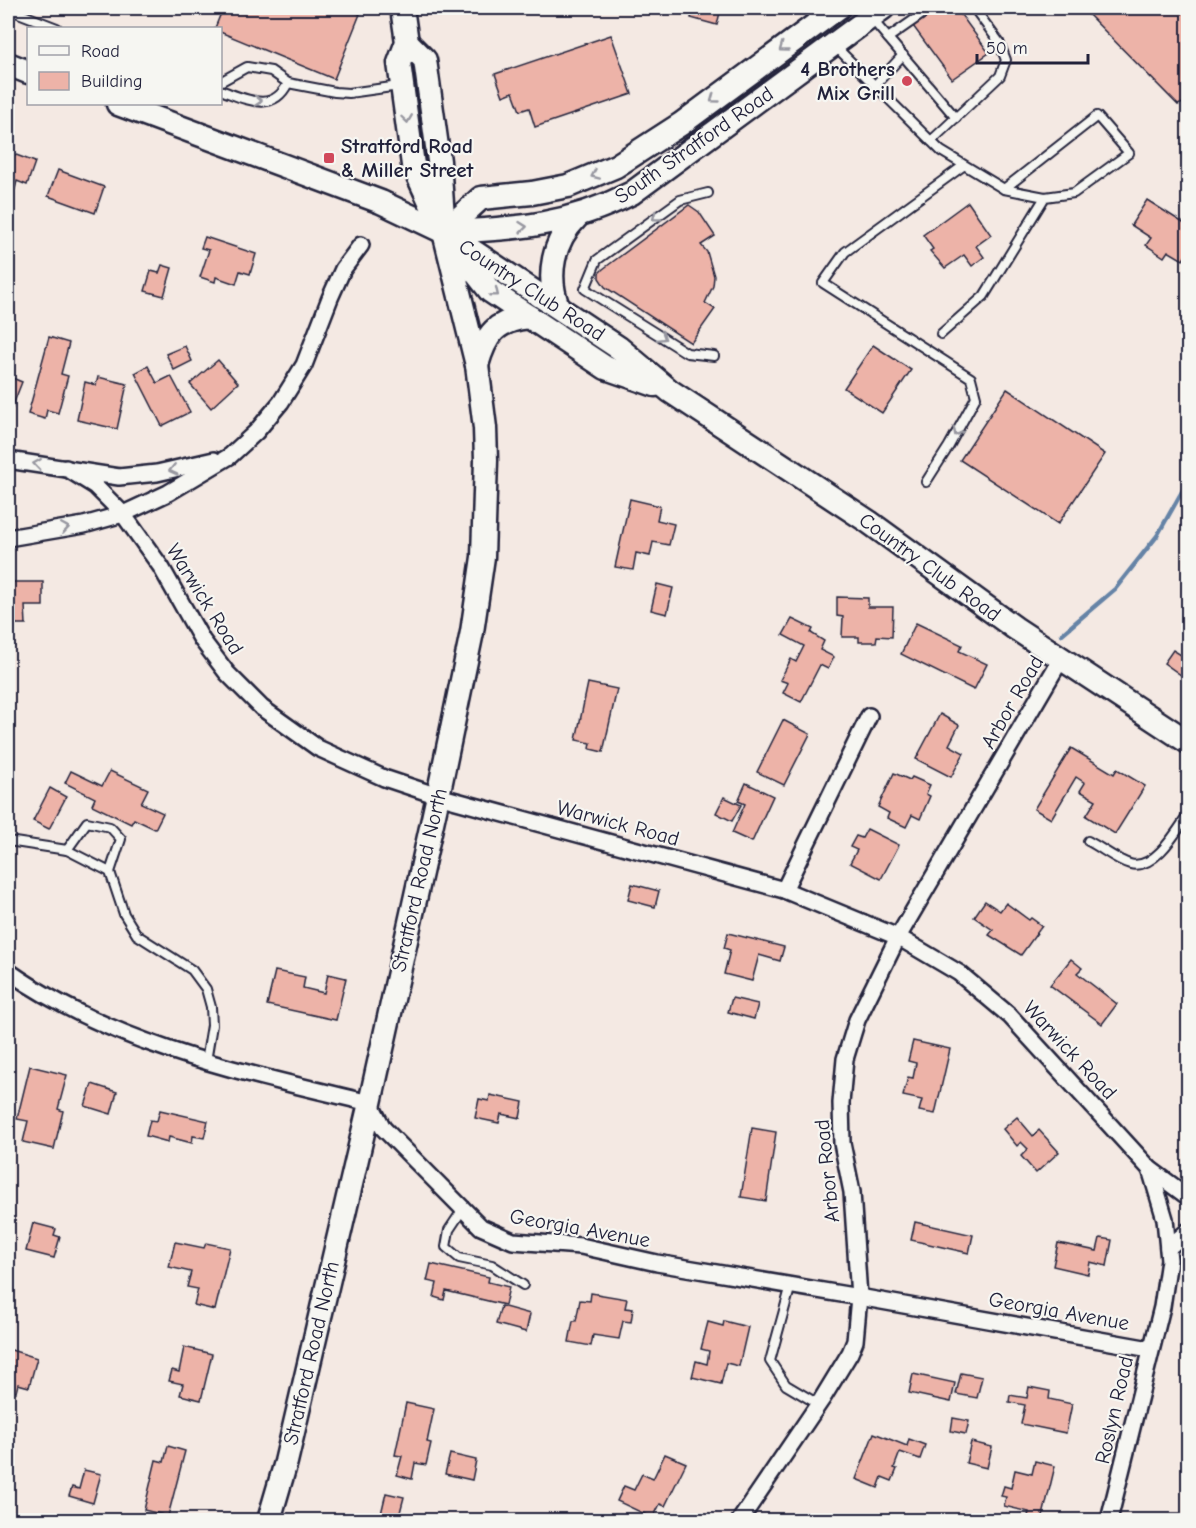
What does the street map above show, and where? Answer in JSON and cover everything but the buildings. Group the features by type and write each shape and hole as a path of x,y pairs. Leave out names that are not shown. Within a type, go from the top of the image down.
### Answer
{"main road":[{"path":"402,8 407,42 399,63 413,165 444,232"},
{"name":"South Stratford Road","path":"444,232 481,198 532,193 568,186 616,166 681,124 813,15 838,8"},
{"name":"South Stratford Road","path":"444,232 537,225 577,217 614,202 649,182 877,12"},
{"path":"813,15 834,44"},
{"path":"407,42 425,60 439,161 444,232"},
{"path":"8,64 27,72"},
{"path":"124,105 150,109 381,202 444,232"},
{"path":"558,308 551,284 556,255 561,236 577,217"},
{"name":"Country Club Road","path":"444,232 619,348 670,391 869,522 1015,628 1188,742"},
{"name":"Country Club Road","path":"444,232 490,291 606,368 670,391"},
{"name":"Stratford Road North","path":"269,1521 286,1462 370,1103 464,677 479,593 483,557 485,428 477,365 444,232"},
{"path":"477,365 482,346 497,327 508,321 530,317"}],"street":[{"path":"8,537 84,525 123,514 168,493 230,456 256,432 280,402 304,365 343,269 361,245"},
{"path":"8,460 120,477 157,473 230,456"},
{"name":"Warwick Road","path":"66,468 95,486 123,514 161,567 202,640 227,673 262,708 318,748 384,778 438,796 784,890 898,937 959,973 1010,1016 1150,1168 1188,1197"},
{"name":"Arbor Road","path":"740,1521 818,1404 855,1341 859,1297 852,1192 842,1143 841,1103 845,1059 857,1020 898,937 1061,658"},
{"path":"784,890 869,716"},
{"path":"8,971 76,1011 142,1040 231,1070 370,1103"},
{"name":"Georgia Avenue","path":"370,1103 383,1128 481,1227 513,1241 581,1246 657,1263 1150,1349"},
{"name":"Roslyn Road","path":"1109,1521 1162,1307 1169,1260 1165,1218 1150,1168"},
{"path":"1168,1248 1188,1231"}],"lane":[{"path":"888,38 931,8"},
{"path":"931,141 1000,76 1006,60 999,42 974,8"},
{"path":"8,9 54,27"},
{"path":"877,12 888,38 956,118"},
{"path":"834,44 941,151 1004,189 1045,197 1074,193 1130,153 1097,116 1004,189"},
{"path":"875,85 903,55"},
{"path":"222,81 247,67 271,71 288,83 349,93 402,86"},
{"path":"222,91 256,103 272,100 284,91 288,83"},
{"path":"926,482 976,397 971,378 823,283 845,252 963,166"},
{"path":"708,193 680,200 597,260 585,289 687,353 714,356"},
{"path":"941,334 984,296 1045,197"},
{"path":"1089,841 1131,864 1142,865 1152,860 1167,844 1188,815"},
{"path":"67,850 87,822 110,827 121,839 110,872 124,915 137,935 192,970 206,989 211,1007 212,1025 206,1061"},
{"path":"8,841 67,850 110,872"},
{"path":"463,1209 449,1230 446,1248 459,1258 492,1265 523,1285"},
{"path":"791,1285 770,1361 786,1384 818,1404"}],"waterway":[{"path":"1062,634 1115,589 1157,536 1188,481"}],"place":[{"name":"4 Brothers Mix Grill","path":"907,81"},
{"name":"Stratford Road & Miller Street","path":"329,158"}]}
